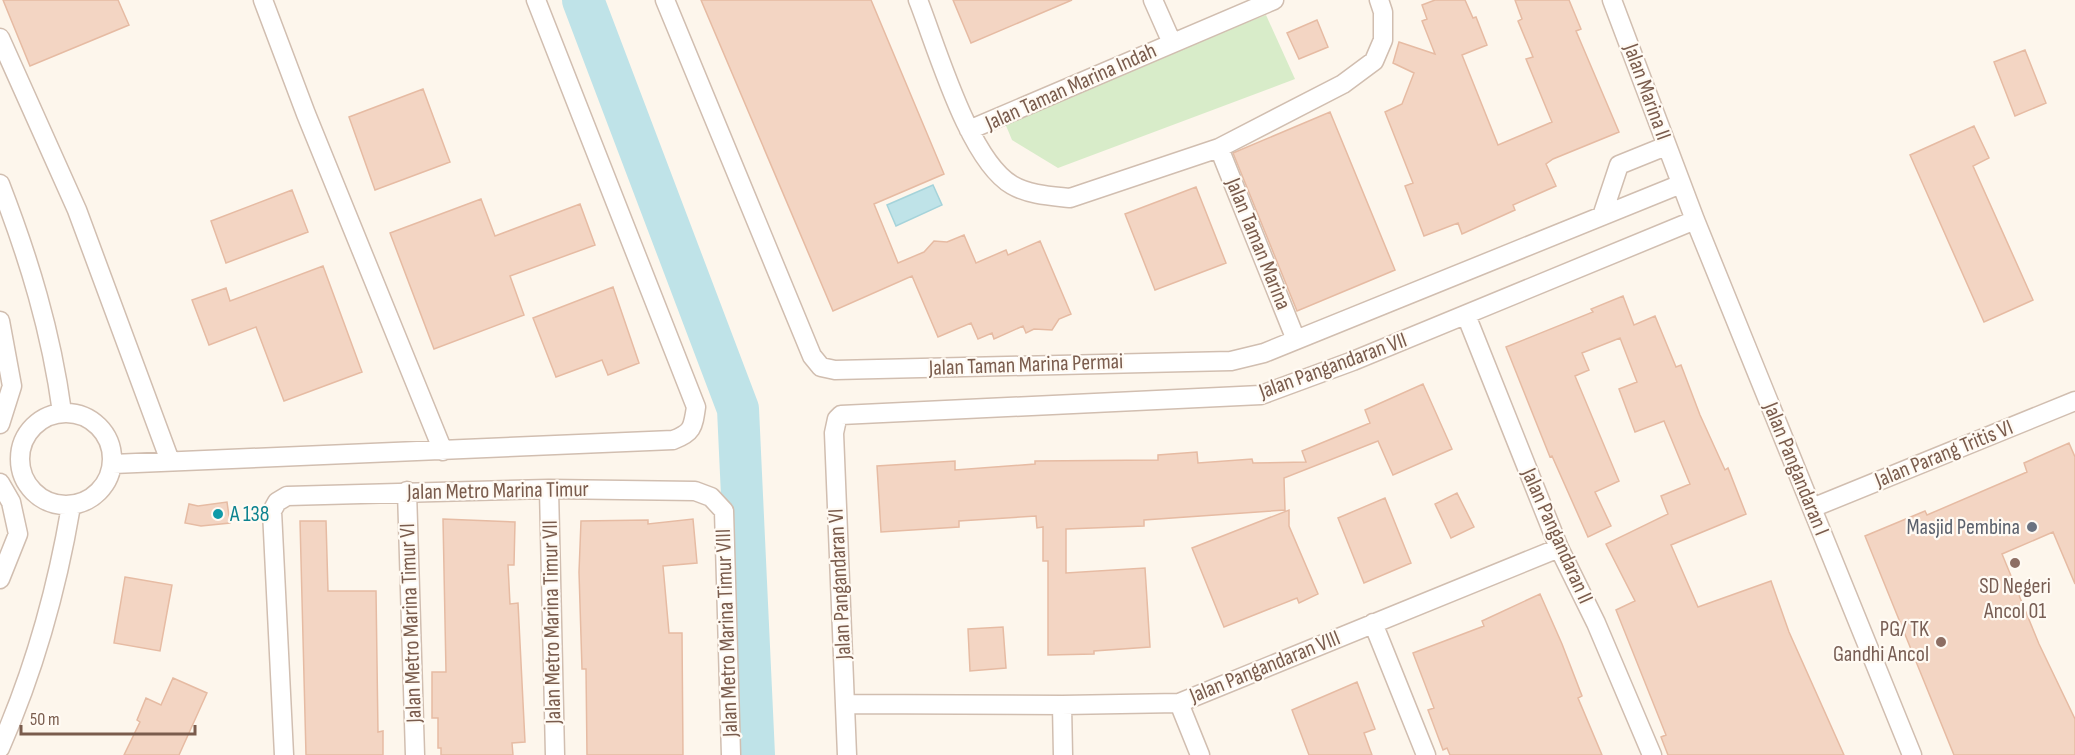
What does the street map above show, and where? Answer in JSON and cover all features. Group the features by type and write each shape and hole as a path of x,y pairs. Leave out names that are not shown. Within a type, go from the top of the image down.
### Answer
{"street":[{"path":"263,0 306,114 443,451"},
{"path":"113,464 672,440 687,434 694,423 696,407 536,0"},
{"name":"Jalan Taman Marina Permai","path":"665,0 812,357 821,367 835,370 1231,361 1264,353 1603,213 1681,184"},
{"path":"918,0 969,130 988,164 1012,186 1044,196 1070,198 1219,148 1343,84 1374,61 1383,40 1383,12 1379,0"},
{"name":"Jalan Taman Marina Indah","path":"1153,0 1172,43"},
{"name":"Jalan Taman Marina Indah","path":"969,130 1274,0"},
{"name":"Jalan Marina II","path":"1612,0 1681,184"},
{"path":"0,38 77,210 170,461"},
{"path":"1603,213 1619,165 1666,146"},
{"name":"Jalan Taman Marina","path":"1219,148 1296,340"},
{"path":"0,184 28,256 54,357 62,412"},
{"name":"Jalan Pangandaran I","path":"1681,184 1912,755"},
{"name":"Jalan Pangandaran VII","path":"841,415 1261,395 1466,315 1695,220"},
{"name":"Jalan Pangandaran II","path":"1466,315 1559,548 1596,624 1652,755"},
{"path":"0,321 12,386 0,424"},
{"name":"Jalan Parang Tritis VI","path":"1812,508 2075,401"},
{"path":"62,412 88,417 99,426 112,450 113,464 106,484 91,499 71,506 50,503 33,492 22,474 20,453 27,433 42,418 62,412"},
{"name":"Jalan Pangandaran VI","path":"841,415 837,419 834,432 847,755"},
{"path":"0,483 11,502 18,534 0,579"},
{"name":"Jalan Metro Marina Timur","path":"284,755 272,511 278,502 287,496 549,489 695,491 711,497 724,511"},
{"name":"Jalan Metro Marina Timur VII","path":"549,489 555,755"},
{"name":"Jalan Metro Marina Timur VI","path":"407,491 415,755"},
{"path":"0,748 16,709 60,572 71,506"},
{"name":"Jalan Metro Marina Timur VIII","path":"724,511 731,755"},
{"name":"Jalan Pangandaran VIII","path":"846,704 1179,703 1559,548"},
{"path":"1373,623 1426,755"},
{"path":"1179,703 1200,755"},
{"path":"1062,705 1063,755"}],"green space":[{"path":"1266,15 1295,79 1058,168 1012,140 1002,116"}],"water":[{"path":"933,185 942,205 896,226 887,205"}],"building":[{"path":"3,0 118,0 129,25 30,66"},
{"path":"701,0 871,0 944,174 874,204 898,263 924,252 934,241 947,242 964,235 976,263 1006,250 1008,255 1040,241 1071,314 1059,319 1052,330 1034,329 1026,333 1023,326 994,339 992,333 978,339 971,323 938,337 912,276 833,311"},
{"path":"953,0 1072,0 971,43"},
{"path":"1435,0 1465,0 1473,18 1476,17 1487,45 1462,55 1498,145 1552,122 1526,59 1533,57 1518,21 1522,19 1515,0 1569,0 1581,29 1576,31 1619,132 1546,164 1556,186 1513,205 1515,210 1462,234 1458,223 1424,236 1405,186 1413,183 1385,112 1402,104 1414,73 1393,63 1399,42 1435,54 1422,21 1427,19 1422,5"},
{"path":"1317,20 1328,47 1299,59 1287,33"},
{"path":"2025,50 2046,103 2015,116 1994,62"},
{"path":"423,89 450,162 375,190 349,117"},
{"path":"1330,112 1395,270 1297,311 1233,153"},
{"path":"1974,126 1989,158 1973,166 2033,300 1984,322 1910,155"},
{"path":"1196,187 1226,263 1155,290 1125,214"},
{"path":"292,190 308,232 226,263 211,221"},
{"path":"481,199 495,236 580,204 595,245 510,276 524,315 434,349 390,233"},
{"path":"323,266 362,372 284,401 256,327 209,345 192,300 226,288 230,301"},
{"path":"613,287 639,363 608,375 602,360 556,377 533,318"},
{"path":"1623,296 1634,325 1655,316 1676,367 1681,365 1700,415 1725,470 1728,468 1746,514 1671,545 1698,607 1771,581 1789,632 1844,755 1668,755 1661,737 1666,735 1616,610 1635,601 1606,544 1668,514 1661,496 1690,484 1664,421 1635,432 1619,389 1637,382 1620,338 1582,353 1589,370 1575,376 1619,481 1595,492 1611,526 1588,537 1552,456 1550,457 1506,347 1593,312 1591,309"},
{"path":"1423,384 1452,449 1393,475 1378,441 1284,478 1285,510 1144,520 1144,526 1066,529 1066,573 1145,568 1150,647 1094,651 1094,654 1048,655 1048,561 1043,561 1043,527 1037,528 1036,516 959,521 959,527 881,532 877,466 955,461 955,470 1035,464 1035,461 1158,460 1158,455 1197,452 1198,463 1252,459 1253,463 1306,462 1302,451 1370,423 1365,410"},
{"path":"2069,443 2075,457 2075,584 2053,532 2002,554 2039,644 2075,719 2075,755 1954,755 1865,536 1925,511 1927,515 2027,472 2024,463"},
{"path":"1457,493 1474,527 1451,538 1435,504"},
{"path":"1385,498 1411,563 1364,583 1338,518"},
{"path":"227,502 230,523 201,526 185,523 189,504 198,506"},
{"path":"1289,510 1289,526 1318,594 1299,603 1297,598 1224,627 1192,548"},
{"path":"443,519 515,522 514,565 508,565 510,604 518,603 525,742 512,743 513,755 441,755 441,748 438,748 438,718 432,718 432,672 446,672"},
{"path":"693,519 697,563 663,566 669,633 682,633 683,755 587,755 586,669 582,669 579,572 581,521 648,520 648,524"},
{"path":"300,521 326,521 328,591 376,591 378,732 383,731 383,755 306,755"},
{"path":"125,577 172,585 160,651 114,643"},
{"path":"1540,594 1562,644 1582,696 1578,698 1602,755 1450,755 1447,748 1443,750 1428,710 1434,708 1413,653 1484,626 1482,621"},
{"path":"1003,627 1006,668 970,671 968,629"},
{"path":"173,678 207,693 179,755 124,755 140,722 137,720 146,698 161,705"},
{"path":"1357,682 1375,729 1364,733 1372,755 1309,755 1292,710"}],"waterway":[{"path":"583,0 738,409 754,755"}],"place":[{"name":"A 138","path":"218,514"},
{"name":"Masjid Pembina","path":"2032,527"},
{"name":"SD Negeri Ancol 01","path":"2015,563"},
{"name":"PG/ TK Gandhi Ancol","path":"1941,642"}]}
